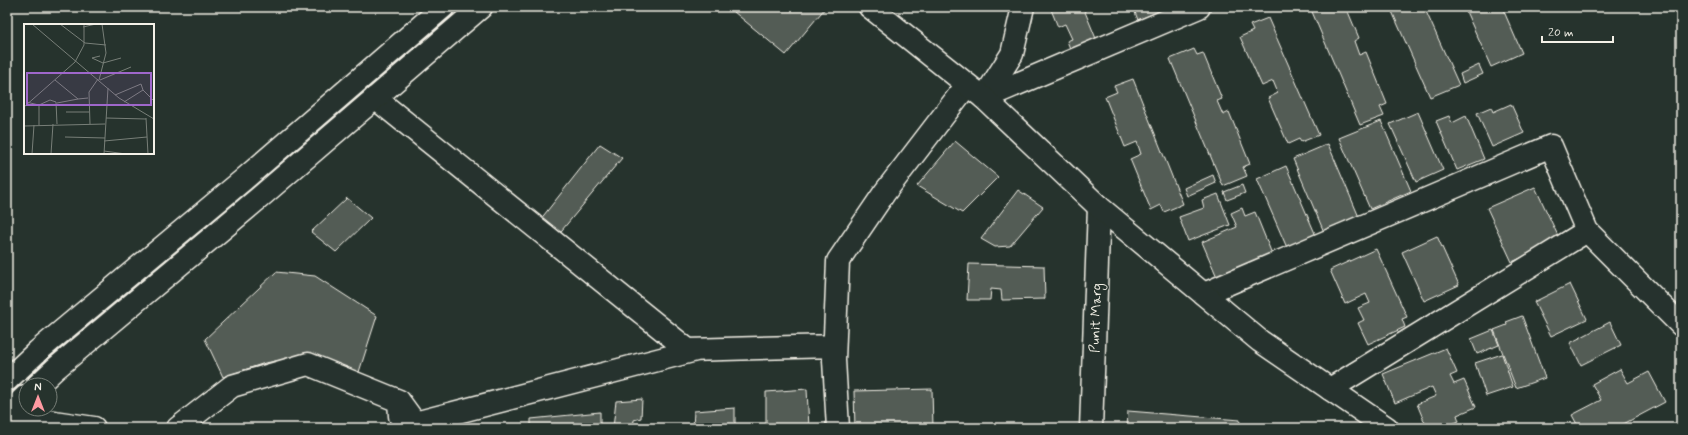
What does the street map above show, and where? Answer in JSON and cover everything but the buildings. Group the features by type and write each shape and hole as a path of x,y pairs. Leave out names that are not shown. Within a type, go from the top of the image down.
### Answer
{"street":[{"path":"7,380 38,351 243,180 443,7"},
{"path":"47,377 481,7"},
{"path":"870,7 984,98 1099,207 1260,341 1387,428"},
{"path":"984,98 1012,54 1023,7"},
{"path":"984,98 1199,7"},
{"path":"838,428 834,346 838,261 885,192 967,84"},
{"path":"375,98 688,350 834,346"},
{"path":"1204,294 1551,146 1587,232 1681,325"},
{"name":"Punit Marg","path":"1091,428 1099,207"},
{"path":"1330,389 1587,232"},
{"path":"178,428 232,386 308,364 399,401 415,423 696,350"},
{"path":"399,401 400,428"},
{"path":"7,414 18,404"},
{"path":"7,414 94,428"}]}
